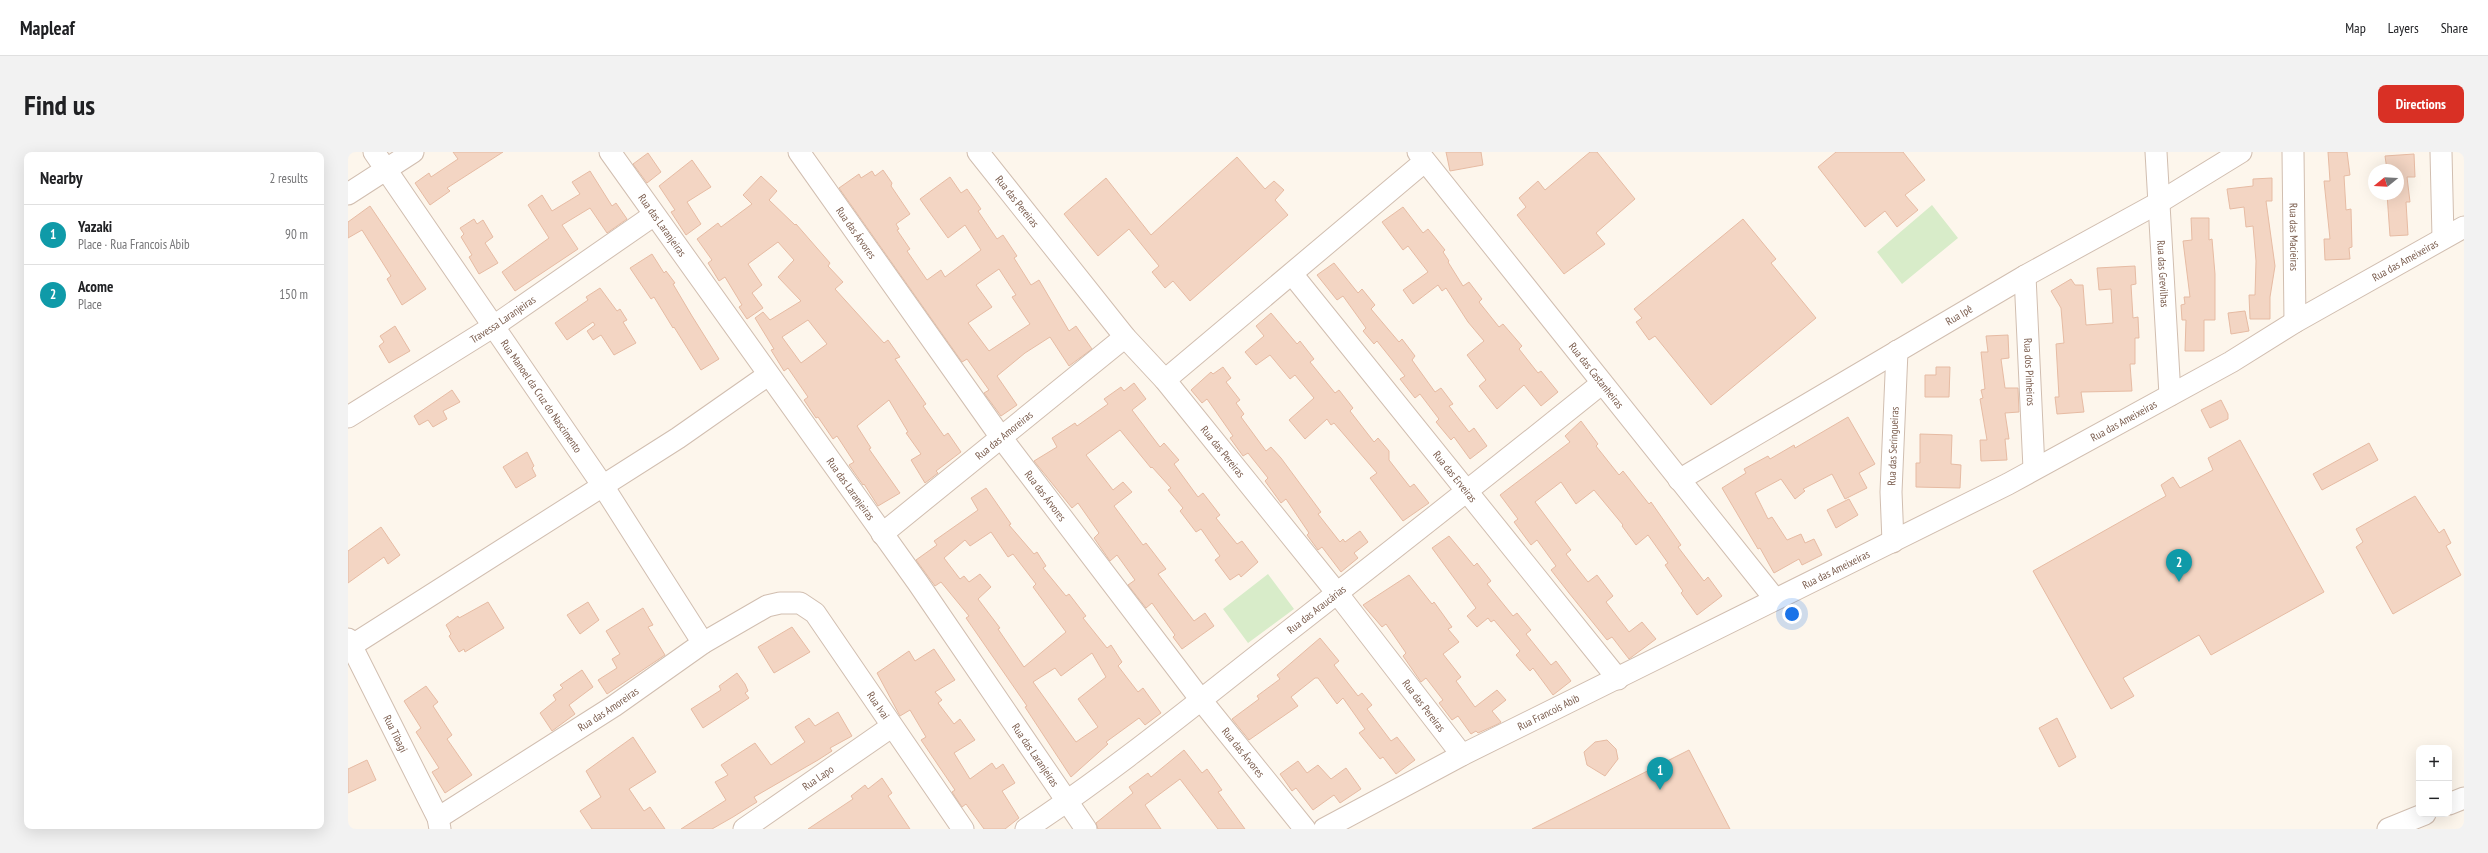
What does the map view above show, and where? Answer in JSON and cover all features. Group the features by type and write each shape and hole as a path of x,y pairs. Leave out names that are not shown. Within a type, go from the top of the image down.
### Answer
{"street":[{"name":"Rua Manoel da Cruz do Nascimento","path":"374,152 603,486 703,643"},
{"path":"348,194 413,152"},
{"name":"Rua das Laranjeiras","path":"610,152 882,534 1086,829"},
{"name":"Rua das Árvores","path":"799,152 1000,436 1201,700 1305,829"},
{"name":"Rua das Pereiras","path":"978,152 1125,336 1165,380 1337,593 1462,755"},
{"name":"Rua das Grevilhas","path":"2156,152 2170,395"},
{"name":"Rua Ipê","path":"1679,480 1897,350 2025,276 2158,203 2241,152"},
{"name":"Rua das Macieiras","path":"2293,152 2295,322"},
{"path":"2441,152 2443,238"},
{"path":"1165,380 1292,274 1421,157"},
{"name":"Rua das Castanheiras","path":"1421,157 1601,384 1775,599"},
{"name":"Travessa Laranjeiras","path":"348,417 494,326 654,215"},
{"name":"Rua das Ameixeiras","path":"1775,599 2008,484 2231,362 2295,322 2464,227"},
{"name":"Rua das Erveiras","path":"1292,274 1469,491 1618,679"},
{"name":"Rua dos Pinheiros","path":"2025,276 2034,469"},
{"name":"Rua das Amoreiras","path":"882,534 1000,436 1125,336"},
{"name":"Rua das Seringueiras","path":"1893,542 1891,492 1897,350"},
{"path":"350,643 678,438 768,375"},
{"name":"Rua das Araucárias","path":"1026,829 1068,802 1201,700 1469,491 1601,384"},
{"name":"Rua Francois Abib","path":"1324,829 1462,755 1618,679 1775,599"},
{"name":"Rua das Amoreiras","path":"439,824 614,706 703,643 767,606 780,603"},
{"name":"Rua Ivai","path":"780,603 800,603 815,613 891,727 963,829"},
{"name":"Rua Tibagi","path":"350,643 439,824"},
{"name":"Rua Lapo","path":"744,829 891,727"},
{"path":"2452,803 2464,798"},
{"path":"2388,829 2418,817"}],"green space":[{"path":"1932,205 1958,238 1902,284 1877,252"},
{"path":"1268,574 1294,609 1248,643 1223,609"}],"building":[{"path":"453,152 503,152 447,188 450,191 430,205 415,183 429,173 431,177 458,159"},
{"path":"1446,152 1481,152 1483,165 1450,171"},
{"path":"1590,152 1597,152 1635,199 1596,233 1605,244 1564,274 1517,215 1526,207 1519,198 1538,181 1545,190"},
{"path":"1836,152 1903,152 1925,180 1905,195 1918,210 1897,227 1885,211 1865,227 1818,167"},
{"path":"2328,152 2347,152 2350,175 2344,176 2346,210 2351,209 2352,247 2349,248 2350,259 2325,260 2324,239 2330,239 2324,181 2330,181"},
{"path":"648,153 661,172 647,183 633,164"},
{"path":"2414,154 2415,177 2407,177 2410,202 2406,202 2408,235 2390,236 2387,200 2404,200 2404,164 2386,164 2385,156"},
{"path":"1237,157 1265,189 1274,181 1284,190 1275,200 1288,215 1190,301 1173,281 1165,288 1152,272 1159,266 1129,229 1098,256 1064,214 1106,178 1151,235"},
{"path":"692,160 711,187 687,202 701,224 686,235 671,212 675,210 659,186"},
{"path":"883,170 892,183 891,186 910,214 896,224 899,229 897,230 910,249 907,251 927,280 941,270 945,277 981,250 965,225 948,238 920,199 950,177 961,193 967,189 981,209 978,211 997,239 1003,235 1017,256 1014,258 1031,285 1039,280 1069,331 1076,326 1092,349 1069,366 1050,337 1025,353 997,376 1017,405 1001,416 984,393 989,390 967,359 962,362 839,188 859,174 861,178 872,171 875,176","holes":["999,269 1016,295 1012,297 1030,324 989,351 968,323 992,307 976,285"]},
{"path":"590,171 612,206 616,203 627,219 607,233 590,208 562,225 578,249 515,291 502,272 549,238 528,205 542,195 552,211 580,194 572,182"},
{"path":"761,176 777,191 769,200 795,225 796,224 830,263 828,266 843,282 835,289 884,343 888,340 900,357 895,359 926,404 923,406 944,436 948,433 961,452 936,471 938,473 925,483 911,460 921,454 906,433 908,432 889,400 857,426 871,448 869,449 900,493 878,506 864,484 863,485 849,465 854,462 837,436 833,439 818,417 816,418 804,400 808,397 788,368 784,371 771,350 774,349 755,318 763,312 770,320 801,301 778,277 794,260 778,242 748,264 762,285 752,293 763,308 747,319 739,307 742,305 725,277 719,281 708,263 712,260 697,239 718,223 721,227 752,204 743,195","holes":["808,320 827,344 801,363 782,337"]},
{"path":"2272,178 2272,201 2266,201 2275,266 2270,297 2270,319 2250,319 2249,295 2255,295 2256,261 2253,226 2246,227 2244,207 2230,209 2227,189 2253,186 2253,179"},
{"path":"370,206 426,289 402,305 387,279 391,276 362,230 348,238 348,222"},
{"path":"1403,207 1423,233 1428,229 1445,250 1443,252 1449,261 1448,262 1463,286 1469,282 1482,299 1479,302 1499,327 1503,324 1522,346 1519,349 1538,373 1541,371 1558,392 1541,406 1524,385 1497,409 1479,386 1486,380 1467,355 1484,341 1468,322 1446,288 1442,291 1438,285 1413,304 1403,290 1428,272 1408,246 1403,250 1382,222"},
{"path":"2191,218 2209,218 2209,240 2212,239 2215,274 2215,320 2204,320 2204,351 2185,351 2186,320 2182,320 2181,305 2185,304 2184,297 2190,297 2183,241 2192,240"},
{"path":"474,219 477,224 483,220 493,237 485,243 498,263 479,274 469,257 472,255 461,237 464,234 460,228"},
{"path":"1743,219 1776,259 1771,263 1816,318 1711,405 1655,336 1649,340 1636,322 1642,318 1634,309"},
{"path":"652,254 664,273 666,271 675,283 673,284 719,359 701,370 654,297 651,299 630,268"},
{"path":"1334,263 1358,293 1362,289 1375,305 1371,309 1399,342 1402,339 1415,356 1412,360 1435,392 1441,388 1453,404 1449,406 1469,432 1474,428 1487,446 1470,459 1454,437 1451,440 1436,422 1439,419 1420,394 1415,398 1400,379 1405,376 1377,341 1374,344 1363,331 1366,328 1343,296 1337,300 1317,275"},
{"path":"2135,266 2136,284 2131,285 2133,318 2138,317 2139,338 2135,338 2135,364 2130,364 2132,391 2081,392 2084,412 2057,414 2055,397 2059,397 2056,344 2064,343 2061,308 2051,291 2071,279 2075,285 2083,285 2086,325 2113,323 2111,289 2099,290 2097,268"},
{"path":"600,288 617,311 620,309 627,320 623,322 636,343 614,355 601,335 593,340 587,331 595,325 593,322 567,340 555,323 588,300 586,297"},
{"path":"2245,311 2249,331 2231,334 2228,313"},
{"path":"1271,313 1297,344 1300,341 1314,359 1310,362 1335,393 1339,390 1353,408 1350,411 1374,442 1378,438 1389,451 1389,460 1410,487 1414,484 1429,503 1403,521 1370,478 1377,473 1334,423 1331,425 1327,419 1305,439 1289,420 1314,398 1295,375 1290,379 1270,355 1256,365 1245,352 1264,336 1256,326"},
{"path":"395,326 410,351 389,363 379,346 384,342 380,336"},
{"path":"2008,335 2009,358 2001,359 2005,388 2018,388 2019,412 2005,413 2009,439 2005,439 2007,460 1981,461 1980,440 1987,440 1980,399 1983,398 1981,390 1985,389 1981,352 1988,352 1986,336"},
{"path":"1223,367 1231,378 1226,382 1240,400 1236,403 1244,414 1241,417 1266,451 1271,447 1281,458 1321,512 1318,514 1340,542 1343,539 1345,542 1360,531 1368,542 1354,553 1358,558 1341,572 1322,547 1318,550 1307,535 1309,533 1286,499 1281,503 1265,481 1268,478 1248,453 1243,456 1230,438 1233,436 1207,399 1202,403 1191,390 1211,372 1213,374"},
{"path":"1936,367 1950,367 1949,397 1925,397 1925,375 1936,375"},
{"path":"1134,383 1146,399 1132,410 1160,447 1164,443 1179,460 1174,464 1198,497 1203,493 1220,515 1216,518 1237,544 1242,541 1258,562 1241,577 1239,574 1230,580 1215,560 1220,556 1201,529 1196,532 1180,511 1183,508 1168,490 1171,488 1152,467 1151,468 1120,430 1086,455 1113,490 1123,482 1132,492 1114,506 1143,545 1146,543 1166,569 1158,574 1194,621 1205,613 1214,626 1182,649 1173,637 1175,635 1152,603 1146,608 1128,585 1135,580 1117,555 1110,561 1094,538 1099,533 1078,503 1072,508 1034,461 1057,447 1052,438 1075,423 1077,426 1108,404 1104,399 1121,387 1124,391"},
{"path":"452,390 460,402 443,411 447,419 433,427 428,420 419,425 414,416"},
{"path":"2221,400 2228,414 2228,419 2210,428 2201,410"},
{"path":"1848,417 1875,464 1859,473 1867,488 1845,499 1832,474 1803,489 1805,491 1795,499 1781,479 1755,493 1768,519 1772,517 1787,540 1801,534 1805,543 1814,539 1822,555 1802,565 1799,559 1774,573 1722,488 1746,473 1744,469 1768,456 1770,459 1794,445 1795,448"},
{"path":"1581,421 1598,444 1596,446 1619,475 1623,471 1649,504 1651,502 1681,545 1678,547 1704,581 1708,577 1722,596 1697,615 1681,593 1683,591 1665,565 1668,563 1648,535 1636,545 1622,526 1623,525 1594,490 1576,504 1561,482 1535,502 1571,550 1566,554 1588,582 1597,575 1613,596 1606,602 1629,632 1642,622 1656,639 1629,659 1612,637 1607,640 1551,570 1556,566 1537,540 1531,545 1514,522 1518,519 1500,495 1570,442 1565,436"},
{"path":"1920,434 1952,435 1951,464 1961,465 1960,488 1916,487 1916,463 1920,463"},
{"path":"2240,440 2324,592 2211,655 2199,635 2123,678 2134,696 2111,709 2033,571 2166,496 2161,485 2173,477 2180,488 2213,470 2208,458"},
{"path":"2369,443 2378,460 2322,490 2313,474"},
{"path":"527,452 534,466 532,468 536,476 516,488 503,467"},
{"path":"986,488 1011,524 1009,525 1034,554 1037,552 1046,566 1043,568 1066,596 1069,594 1086,616 1083,618 1107,648 1111,645 1122,662 1118,666 1138,692 1143,688 1161,713 1145,725 1139,718 1106,742 1108,744 1071,777 1025,707 1027,706 966,618 969,616 941,582 935,586 916,560 937,545 934,541 978,510 971,498","holes":["991,532 1008,557 1013,554 1036,584 1033,587 1066,632 1024,667 998,629 1000,628 978,599 991,587 980,574 969,582 964,576 960,579 944,558 965,540 970,546","1092,653 1106,677 1078,699 1098,727 1076,742 1033,682 1055,668 1061,676"]},
{"path":"2415,496 2439,533 2444,529 2451,543 2446,546 2461,575 2393,614 2356,547 2363,542 2356,529"},
{"path":"1849,499 1858,515 1836,528 1827,510"},
{"path":"381,527 400,555 388,564 384,557 348,583 348,551"},
{"path":"1449,536 1474,566 1477,563 1491,581 1487,584 1513,616 1517,613 1531,630 1526,634 1551,665 1556,661 1571,681 1553,695 1533,668 1530,671 1516,655 1520,651 1494,620 1491,622 1488,618 1477,627 1467,616 1476,608 1432,548"},
{"path":"1409,575 1432,604 1434,602 1452,627 1448,629 1459,642 1443,654 1461,677 1456,681 1475,707 1497,690 1506,700 1492,711 1501,722 1498,724 1478,733 1476,731 1471,734 1458,716 1452,720 1439,703 1443,700 1426,678 1421,682 1403,656 1406,653 1386,624 1382,627 1363,605"},
{"path":"488,602 504,628 465,652 464,649 459,652 449,636 451,634 446,625 458,616 459,618"},
{"path":"588,602 599,620 580,634 567,615"},
{"path":"643,608 653,625 648,627 665,655 607,694 598,680 617,668 612,659 620,654 606,631"},
{"path":"792,627 810,652 774,673 758,647"},
{"path":"1320,638 1339,661 1334,665 1358,696 1362,693 1372,705 1367,709 1391,741 1397,737 1415,760 1396,774 1383,757 1380,759 1359,733 1365,729 1343,698 1337,704 1318,678 1315,678 1291,697 1298,706 1249,740 1232,719 1259,699 1257,696 1280,679 1277,675"},
{"path":"934,649 955,680 935,692 942,700 938,703 954,724 960,719 975,740 954,753 970,779 992,763 996,769 1003,764 1015,783 1002,791 1019,818 1005,829 984,829 966,804 962,807 952,792 955,790 921,740 926,737 910,710 900,716 877,673 909,651 915,661"},
{"path":"582,670 593,687 569,705 575,714 552,731 540,713 556,700 553,695 563,688 560,685"},
{"path":"737,673 745,684 748,691 745,693 749,698 703,728 691,709 721,690 719,686"},
{"path":"426,686 438,702 433,706 452,735 447,739 472,775 445,793 432,772 439,768 416,732 421,728 404,701"},
{"path":"838,712 852,736 830,748 832,751 754,797 757,802 712,829 681,829 726,800 715,782 728,775 721,765 755,743 771,765 805,742 795,727 809,718 815,726"},
{"path":"2057,718 2076,757 2059,767 2039,728"},
{"path":"633,737 656,772 629,789 644,811 650,807 665,829 592,829 580,811 601,797 586,771"},
{"path":"1607,740 1616,749 1618,759 1605,776 1587,765 1584,752 1595,742"},
{"path":"1184,750 1202,773 1207,769 1222,790 1218,792 1245,829 1218,829 1180,779 1145,805 1161,829 1098,829 1096,823 1133,793 1129,787 1148,773 1151,777"},
{"path":"1689,750 1730,829 1532,829 1560,815"},
{"path":"367,760 376,780 348,793 348,769"},
{"path":"1298,761 1307,773 1318,765 1331,779 1346,768 1361,789 1340,803 1334,795 1313,810 1296,788 1292,791 1280,774"},
{"path":"882,778 892,793 888,796 910,829 808,829 853,799 851,796 865,785 868,789"}],"place":[{"name":"Acome","path":"2179,582"},
{"name":"Yazaki","path":"1660,790"}]}
